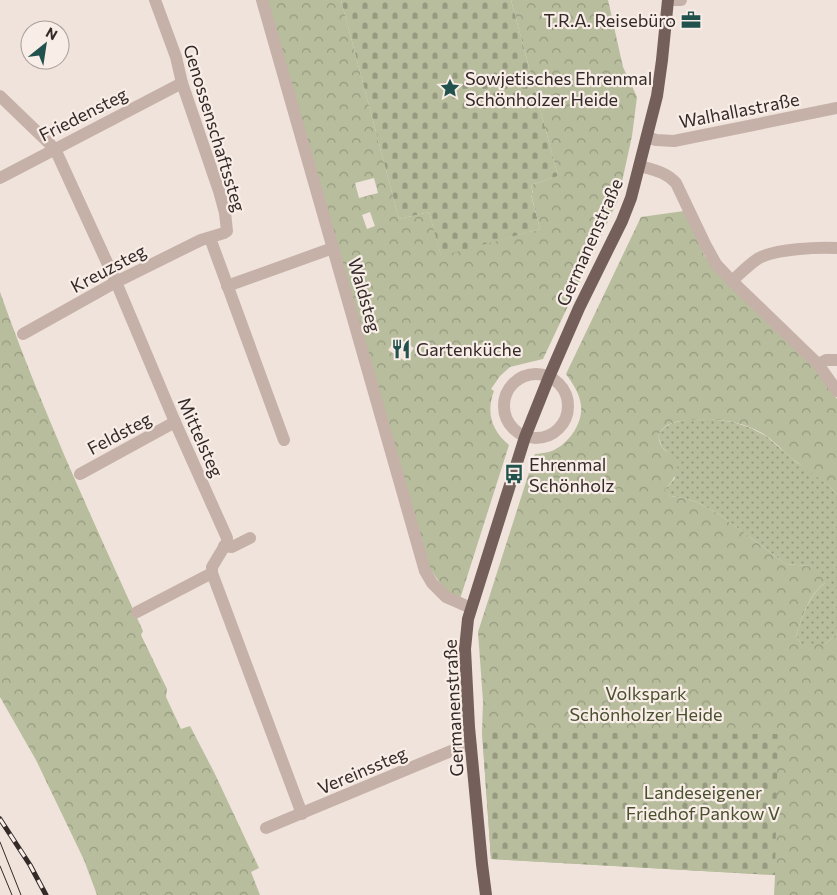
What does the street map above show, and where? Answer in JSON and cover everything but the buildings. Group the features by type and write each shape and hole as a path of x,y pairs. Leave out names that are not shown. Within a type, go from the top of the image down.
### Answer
{"main road":[{"name":"Germanenstraße","path":"486,895 471,746 465,649 468,619 525,437 579,308 632,198 657,96 668,0"}],"street":[{"name":"Genossenschaftssteg","path":"155,0 176,58 182,83 225,213 227,231 210,238"},
{"name":"Waldsteg","path":"262,0 425,571 432,583 446,597 471,608"},
{"path":"668,0 682,0"},
{"name":"Friedensteg","path":"0,178 182,83"},
{"name":"Mittelsteg","path":"0,96 55,148 116,282 175,422 227,538 224,546"},
{"name":"Walhallastraße","path":"647,137 656,140 674,141 837,108"},
{"path":"640,166 663,173 676,183 716,264 818,364 837,390"},
{"path":"210,238 284,440"},
{"name":"Kreuzsteg","path":"23,334 116,282 201,240 210,238"},
{"path":"732,281 748,265 760,257 772,253 818,247 837,248"},
{"path":"227,286 333,248"},
{"path":"818,364 826,360 837,360"},
{"path":"542,374 556,381 562,387 566,394 568,413 558,430 551,435 534,439 525,437 517,433 505,418 504,399 512,384 519,378 526,375 542,374"},
{"name":"Feldsteg","path":"80,474 175,422"},
{"path":"250,538 232,547 224,546 212,567 212,573 302,814"},
{"path":"137,612 212,573"},
{"name":"Vereinssteg","path":"266,828 463,746 471,746"}],"green space":[{"path":"267,0 341,0 399,219 429,212 441,255 540,229 531,194 533,193 531,185 558,176 511,0 608,0 623,67 637,97 632,136 618,200 543,359 510,367 500,376 491,389 494,391 490,413 494,427 509,445 460,599 446,591 428,566","holes":["374,178 378,193 359,198 355,183","370,212 375,226 367,229 362,215","397,337 414,348 405,361 388,350"]},
{"name":"Sowjetisches Ehrenmal Schönholzer Heide","path":"341,0 511,0 558,176 531,185 533,194 531,195 540,229 441,256 429,212 399,219"},
{"name":"Volkspark Schönholzer Heide","path":"684,211 705,257 809,361 837,399 837,494 769,438 748,426 720,420 686,420 668,425 658,436 662,447 674,458 677,466 676,475 665,490 666,493 670,496 699,503 720,515 786,564 810,566 819,570 825,577 825,583 814,594 807,606 796,635 801,644 825,644 837,634 837,895 774,895 775,875 491,859 482,732 483,701 478,632 535,454 549,452 560,447 574,432 580,419 579,397 566,374 641,217"},
{"path":"0,292 50,421 143,631 141,635 167,689 166,697 181,729 190,726 259,868 251,872 260,895 97,895 84,860 36,760 0,697"},
{"path":"708,419 733,422 751,428 766,436 796,462 815,474 837,494 837,634 825,644 801,644 796,635 810,600 825,583 810,566 786,564 720,515 699,503 665,493 665,490 675,478 667,452 662,447 658,436 662,430 673,423"},
{"name":"Landeseigener Friedhof Pankow V","path":"482,732 778,734 775,875 491,859"}],"tram line":[{"path":"0,842 21,895"},
{"path":"0,866 12,895"}],"railway":[{"path":"0,819 30,865 46,895"}],"place":[{"name":"T.R.A. Reisebüro","path":"691,20"},
{"name":"Sowjetisches Ehrenmal Schönholzer Heide","path":"450,88"},
{"name":"Gartenküche","path":"401,349"},
{"name":"Ehrenmal Schönholz","path":"514,474"}]}
